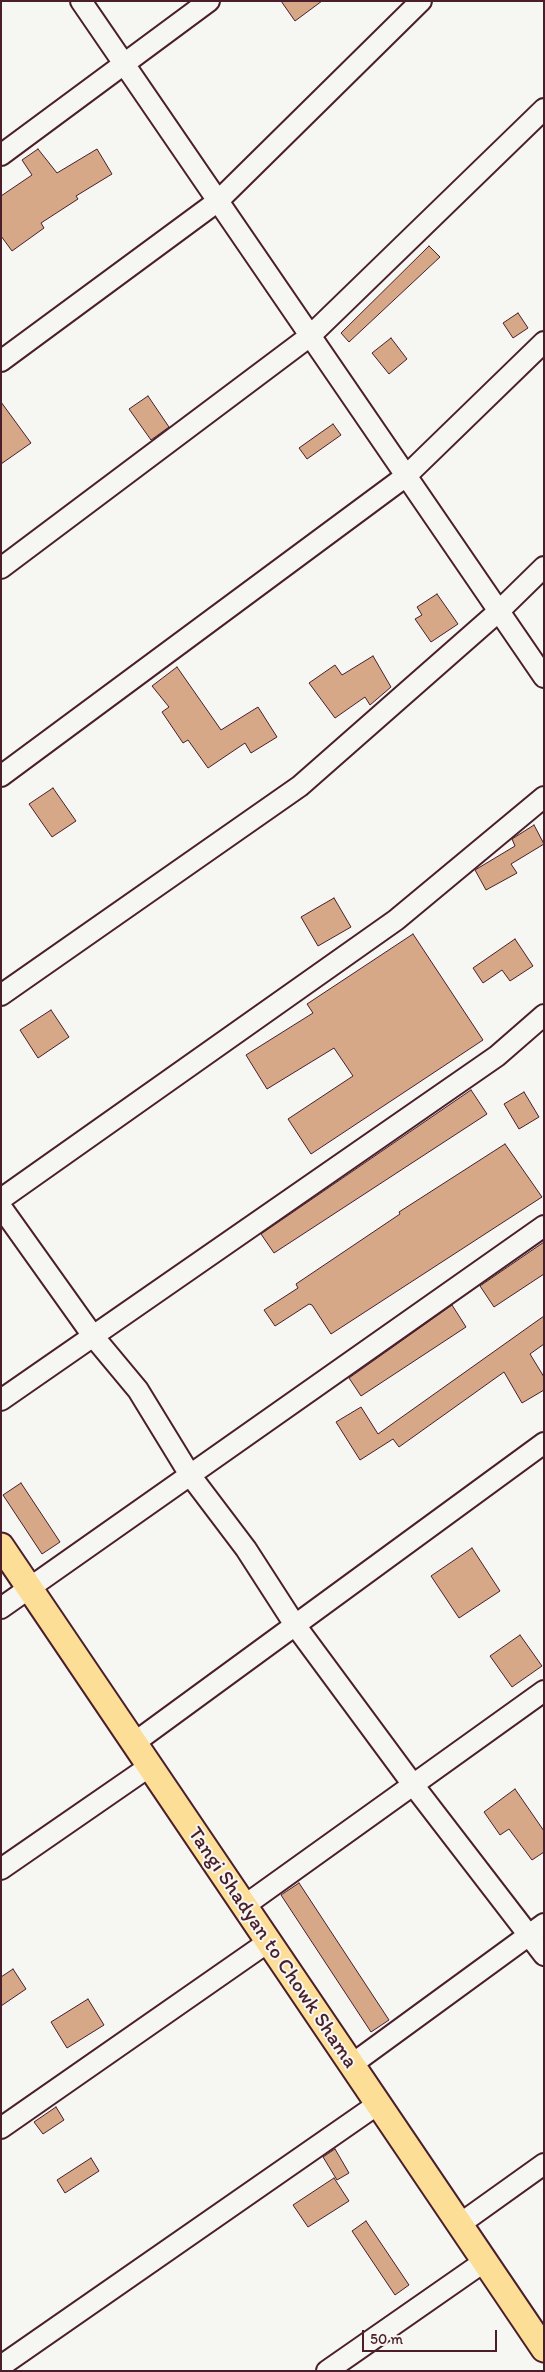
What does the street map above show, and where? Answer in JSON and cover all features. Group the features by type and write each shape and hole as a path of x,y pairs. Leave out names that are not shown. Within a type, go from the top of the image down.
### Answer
{"main road":[{"name":"Tangi Shadyan to Chowk Shama","path":"1,1546 544,2349"}],"street":[{"path":"82,1 544,677"},
{"path":"1,155 209,1"},
{"path":"1,361 218,201 421,1"},
{"path":"1,568 310,336 544,109"},
{"path":"1,776 406,476 544,342"},
{"path":"1,995 300,786 499,611 544,567"},
{"path":"1,1199 396,920 544,797"},
{"path":"1,1400 497,1056 544,1015"},
{"path":"1,1207 92,1336 138,1390 190,1475 246,1549 295,1625 414,1786 536,1930 544,1956"},
{"path":"1,1608 544,1226"},
{"path":"134,1743 544,1443"},
{"path":"244,1906 544,1691"},
{"path":"1,1869 150,1766"},
{"path":"351,2064 536,1930"},
{"path":"1,2128 268,1942"},
{"path":"1,2366 378,2104"},
{"path":"460,2224 544,2164"},
{"path":"327,2371 485,2261"}],"building":[{"path":"281,1 322,1 295,21"},
{"path":"38,149 57,173 97,149 112,174 76,196 78,199 41,223 44,228 12,251 1,236 1,196 32,175 22,160"},
{"path":"429,246 440,257 349,342 341,333"},
{"path":"518,313 528,328 513,338 503,323"},
{"path":"391,338 407,359 389,374 372,353"},
{"path":"148,396 169,427 151,440 129,409"},
{"path":"1,402 31,443 1,464"},
{"path":"333,424 341,435 307,459 299,448"},
{"path":"437,594 458,624 431,642 415,619 422,615 417,607"},
{"path":"373,656 391,687 370,705 365,697 335,718 309,683 335,665 342,675"},
{"path":"177,667 221,730 258,707 277,737 251,753 245,743 208,768 188,740 183,743 162,712 169,707 152,686"},
{"path":"53,788 76,821 52,837 29,804"},
{"path":"534,825 544,844 511,864 517,873 486,890 475,870 515,846 512,839"},
{"path":"334,898 351,927 318,946 301,917"},
{"path":"413,934 483,1040 311,1154 288,1119 353,1076 334,1048 267,1089 246,1055 313,1013 307,1004"},
{"path":"515,939 533,966 510,981 502,970 483,983 473,968"},
{"path":"51,1010 69,1037 38,1058 20,1030"},
{"path":"471,1090 487,1114 274,1253 261,1234"},
{"path":"524,1092 539,1117 519,1129 504,1104"},
{"path":"505,1144 542,1197 331,1334 312,1305 309,1304 275,1326 264,1310 298,1288 296,1284 400,1214 399,1212"},
{"path":"544,1242 544,1274 494,1307 480,1286"},
{"path":"452,1305 466,1327 361,1396 349,1378"},
{"path":"544,1316 544,1344 530,1354 544,1377 544,1390 522,1403 504,1372 399,1447 393,1439 360,1460 336,1422 361,1407 378,1434"},
{"path":"21,1483 60,1542 42,1554 3,1495"},
{"path":"472,1548 500,1591 459,1618 431,1576"},
{"path":"520,1635 542,1666 512,1687 490,1656"},
{"path":"515,1789 544,1831 544,1852 532,1860 509,1829 500,1835 484,1812"},
{"path":"299,1883 389,2020 371,2032 281,1895"},
{"path":"13,1969 26,1989 1,2006 1,1977"},
{"path":"88,1999 104,2025 67,2048 51,2022"},
{"path":"56,2107 64,2120 43,2134 34,2122"},
{"path":"335,2149 349,2173 337,2180 323,2157"},
{"path":"91,2158 99,2171 65,2193 57,2180"},
{"path":"334,2178 349,2201 308,2227 293,2205"},
{"path":"366,2221 409,2285 395,2295 352,2231"}]}
